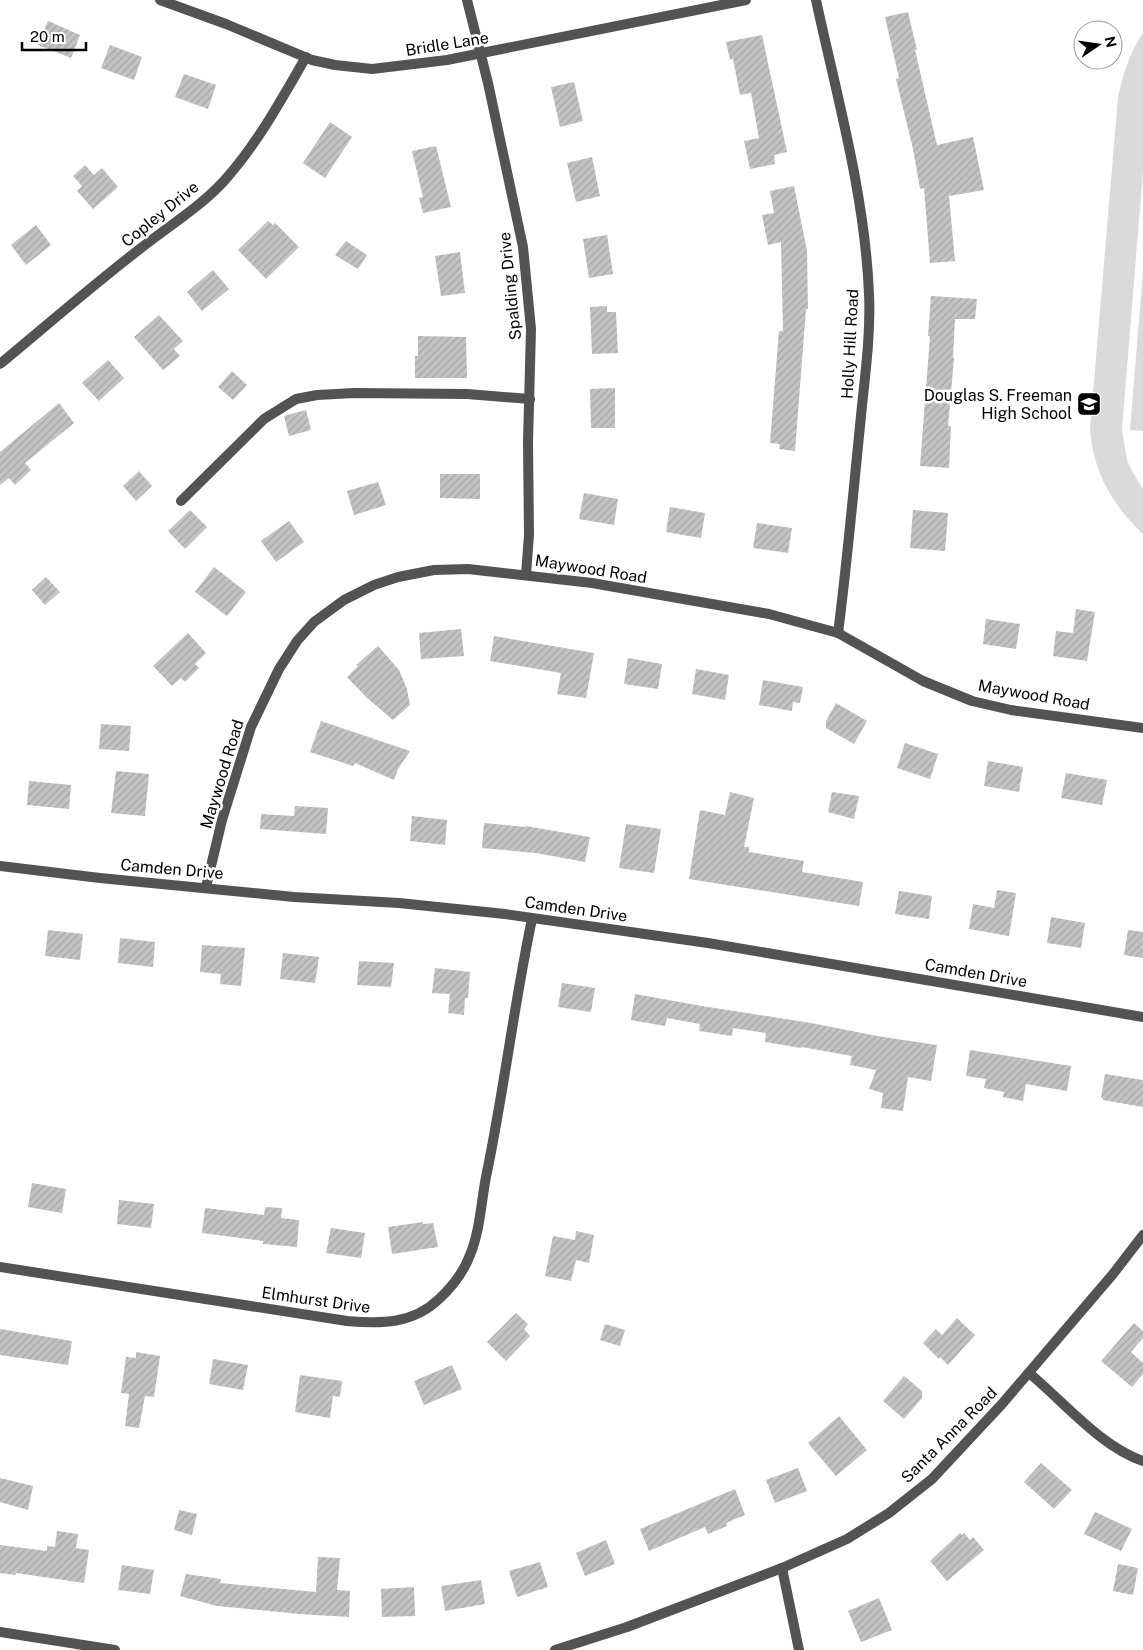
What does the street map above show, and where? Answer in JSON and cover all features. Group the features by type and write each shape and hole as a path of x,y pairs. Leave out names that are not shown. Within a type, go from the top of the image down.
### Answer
{"street":[{"name":"Bridle Lane","path":"160,0 226,24 306,57 335,65 372,69 448,60 746,0"},
{"name":"Spalding Drive","path":"467,0 511,184 523,247 531,329 528,442 529,536 526,575"},
{"name":"Holly Hill Road","path":"816,0 849,149 864,231 869,295 868,339 847,563 838,633"},
{"name":"Copley Drive","path":"0,364 134,254 188,214 222,182 247,154 269,122 306,57"},
{"path":"182,501 264,419 296,399 317,395 467,394 530,399"},
{"name":"Maywood Road","path":"206,887 222,820 251,727 278,669 297,641 314,622 344,600 374,585 398,577 434,570 468,568 592,583 769,614 838,633 923,681 972,701 1011,710 1143,728"},
{"name":"Camden Drive","path":"0,866 294,897 399,903 532,919 708,943 1143,1017"},
{"name":"Elmhurst Drive","path":"0,1267 347,1321 391,1322 414,1316 423,1311 440,1299 458,1278 470,1256 478,1233 484,1189 498,1122 523,958 532,919"},
{"name":"Santa Anna Road","path":"555,1650 627,1627 782,1568 847,1539 889,1513 932,1479 1029,1373 1113,1274 1143,1235"},
{"path":"1029,1373 1099,1435 1124,1452 1143,1461"},
{"path":"782,1568 799,1650"},
{"path":"0,1632 116,1650"}],"shaded area":[{"path":"1143,33 1143,171 1122,430 1127,460 1143,489 1143,534 1122,511 1106,486 1095,459 1090,429 1118,97 1134,48"},
{"path":"1143,271 1143,431 1130,430"}],"building":[{"path":"908,12 937,145 973,137 984,190 949,196 955,261 930,263 924,188 920,189 913,149 896,79 899,78 885,17"},
{"path":"48,21 80,35 71,58 38,45"},
{"path":"762,35 787,152 774,155 775,164 750,169 744,141 759,138 751,93 740,95 733,59 730,60 726,42"},
{"path":"110,45 142,57 134,80 101,68"},
{"path":"184,74 216,85 208,109 175,97"},
{"path":"574,82 583,121 560,127 551,87"},
{"path":"330,122 352,137 325,178 303,163"},
{"path":"436,146 451,207 423,213 419,198 423,197 412,151"},
{"path":"592,157 600,196 576,202 567,163"},
{"path":"85,165 94,175 102,168 118,187 93,209 77,191 82,186 73,176"},
{"path":"794,186 807,251 808,309 806,309 795,451 779,449 780,444 770,443 779,331 783,331 781,242 768,245 762,215 774,213 770,191"},
{"path":"268,221 273,225 275,223 299,247 266,279 238,250"},
{"path":"36,225 51,245 26,265 11,245"},
{"path":"607,235 613,274 589,278 583,239"},
{"path":"346,241 367,255 358,269 335,255"},
{"path":"460,252 465,293 441,296 435,256"},
{"path":"213,270 229,289 202,311 187,292"},
{"path":"931,296 977,299 975,319 955,319 954,358 948,426 951,426 949,468 920,466 930,336 928,336"},
{"path":"607,306 607,312 616,312 618,353 592,354 590,307"},
{"path":"159,315 183,341 174,349 180,356 163,370 134,337"},
{"path":"418,336 466,337 467,378 415,378 415,356 418,356"},
{"path":"108,360 124,378 99,401 82,383"},
{"path":"232,371 247,385 233,400 218,387"},
{"path":"615,388 615,428 591,428 590,389"},
{"path":"59,403 74,423 25,463 31,470 15,485 9,478 0,485 0,452"},
{"path":"306,410 311,430 289,436 284,416"},
{"path":"139,471 152,486 136,501 123,486"},
{"path":"440,474 480,474 480,499 440,498"},
{"path":"378,482 386,505 354,515 347,491"},
{"path":"584,493 618,499 614,525 579,519"},
{"path":"670,507 705,513 701,538 666,532"},
{"path":"190,510 207,527 185,549 168,531"},
{"path":"913,510 948,513 945,551 910,548"},
{"path":"289,521 304,542 276,562 261,541"},
{"path":"757,523 792,528 788,553 753,548"},
{"path":"214,567 246,592 227,616 195,592"},
{"path":"46,577 60,592 45,605 32,590"},
{"path":"1076,609 1095,612 1087,661 1053,656 1056,631 1073,633"},
{"path":"986,619 1020,624 1016,649 983,644"},
{"path":"461,629 464,656 421,659 419,633"},
{"path":"188,633 206,653 195,664 199,668 185,682 181,678 172,686 153,666"},
{"path":"494,636 594,653 586,698 557,694 561,673 490,661"},
{"path":"378,646 399,670 407,689 410,705 393,720 366,697 347,677 358,666 356,665"},
{"path":"628,658 662,664 658,689 624,684"},
{"path":"696,669 729,675 725,700 692,694"},
{"path":"763,680 803,687 800,703 793,702 792,711 759,705"},
{"path":"836,703 867,721 854,744 826,728 826,721"},
{"path":"321,721 410,751 398,769 394,780 355,763 353,766 310,752"},
{"path":"101,724 131,726 129,751 99,749"},
{"path":"905,743 938,754 930,779 897,768"},
{"path":"988,761 1023,767 1019,792 984,786"},
{"path":"116,771 149,774 145,816 111,813"},
{"path":"1066,773 1107,780 1102,805 1061,798"},
{"path":"29,781 71,785 69,809 27,805"},
{"path":"730,792 754,798 744,847 749,847 749,852 804,861 802,872 863,882 859,906 689,879 700,810 725,815"},
{"path":"832,792 859,796 854,819 828,812"},
{"path":"295,806 328,808 326,834 260,829 261,814 294,816"},
{"path":"412,816 447,820 445,845 410,841"},
{"path":"484,823 525,826 590,837 585,862 536,853 482,848"},
{"path":"626,824 661,829 654,873 619,868"},
{"path":"997,890 1016,893 1009,936 969,929 973,904 994,908"},
{"path":"899,891 932,896 929,919 895,914"},
{"path":"1051,917 1085,923 1081,948 1047,943"},
{"path":"48,930 83,934 80,960 45,956"},
{"path":"1128,930 1143,932 1143,958 1124,955"},
{"path":"120,938 155,942 153,967 118,963"},
{"path":"202,945 245,948 241,986 220,984 221,974 200,972"},
{"path":"283,953 319,957 315,983 280,979"},
{"path":"359,961 394,963 391,987 357,985"},
{"path":"435,968 470,972 468,998 465,998 464,1015 448,1013 450,994 432,993"},
{"path":"562,983 595,988 591,1012 558,1007"},
{"path":"635,994 937,1045 931,1081 908,1077 903,1111 881,1108 883,1093 869,1089 876,1070 850,1065 852,1056 765,1042 766,1033 733,1028 732,1036 699,1031 700,1024 667,1018 665,1026 631,1020"},
{"path":"970,1050 1071,1066 1067,1091 1026,1084 1023,1101 1003,1097 1004,1092 984,1088 986,1079 966,1076"},
{"path":"1105,1074 1143,1080 1143,1107 1103,1100 1101,1098"},
{"path":"32,1183 66,1189 62,1213 28,1207"},
{"path":"119,1200 154,1204 151,1228 117,1224"},
{"path":"265,1207 282,1208 281,1218 299,1220 297,1247 263,1244 263,1241 202,1233 205,1208 264,1215"},
{"path":"423,1222 423,1224 433,1223 438,1247 392,1254 388,1227"},
{"path":"331,1228 365,1233 361,1258 326,1253"},
{"path":"576,1231 594,1235 589,1263 576,1260 571,1281 545,1276 553,1236 575,1240"},
{"path":"516,1313 528,1324 524,1329 530,1336 506,1361 487,1342"},
{"path":"957,1318 975,1335 948,1365 923,1343 936,1329 942,1335"},
{"path":"1134,1323 1143,1331 1143,1338 1131,1352 1143,1363 1143,1374 1132,1387 1101,1361"},
{"path":"605,1324 625,1330 620,1346 600,1340"},
{"path":"0,1329 72,1341 68,1365 0,1355"},
{"path":"136,1352 160,1356 154,1397 145,1396 139,1428 125,1426 129,1394 121,1393 126,1357 136,1358"},
{"path":"213,1359 248,1365 243,1390 209,1384"},
{"path":"452,1365 462,1389 424,1405 414,1381"},
{"path":"300,1375 342,1381 340,1397 333,1396 330,1418 295,1412"},
{"path":"904,1376 922,1391 922,1398 904,1419 883,1401"},
{"path":"839,1416 867,1450 836,1476 808,1443"},
{"path":"1041,1463 1072,1490 1054,1509 1024,1482"},
{"path":"798,1468 807,1491 775,1503 766,1480"},
{"path":"0,1478 33,1486 28,1510 0,1502"},
{"path":"735,1489 745,1515 726,1523 727,1526 708,1534 705,1527 649,1551 640,1529"},
{"path":"179,1510 197,1514 192,1535 174,1530"},
{"path":"1095,1512 1132,1529 1121,1551 1084,1534"},
{"path":"57,1531 78,1534 76,1548 89,1550 84,1583 16,1573 15,1575 0,1573 0,1545 47,1551 47,1546 55,1547"},
{"path":"960,1533 962,1535 964,1533 970,1540 973,1537 984,1550 947,1581 930,1561"},
{"path":"606,1540 615,1564 585,1576 576,1553"},
{"path":"318,1557 340,1558 337,1590 350,1591 349,1617 217,1606 180,1596 186,1574 221,1579 220,1583 316,1592"},
{"path":"540,1562 548,1587 517,1597 509,1571"},
{"path":"1118,1564 1138,1568 1133,1595 1113,1591"},
{"path":"122,1565 154,1570 150,1594 118,1590"},
{"path":"481,1580 485,1604 445,1611 441,1586"},
{"path":"414,1587 415,1616 382,1617 381,1589"},
{"path":"879,1598 892,1630 861,1642 848,1611"}],"place":[{"name":"Douglas S. Freeman High School","path":"1089,404"}]}
